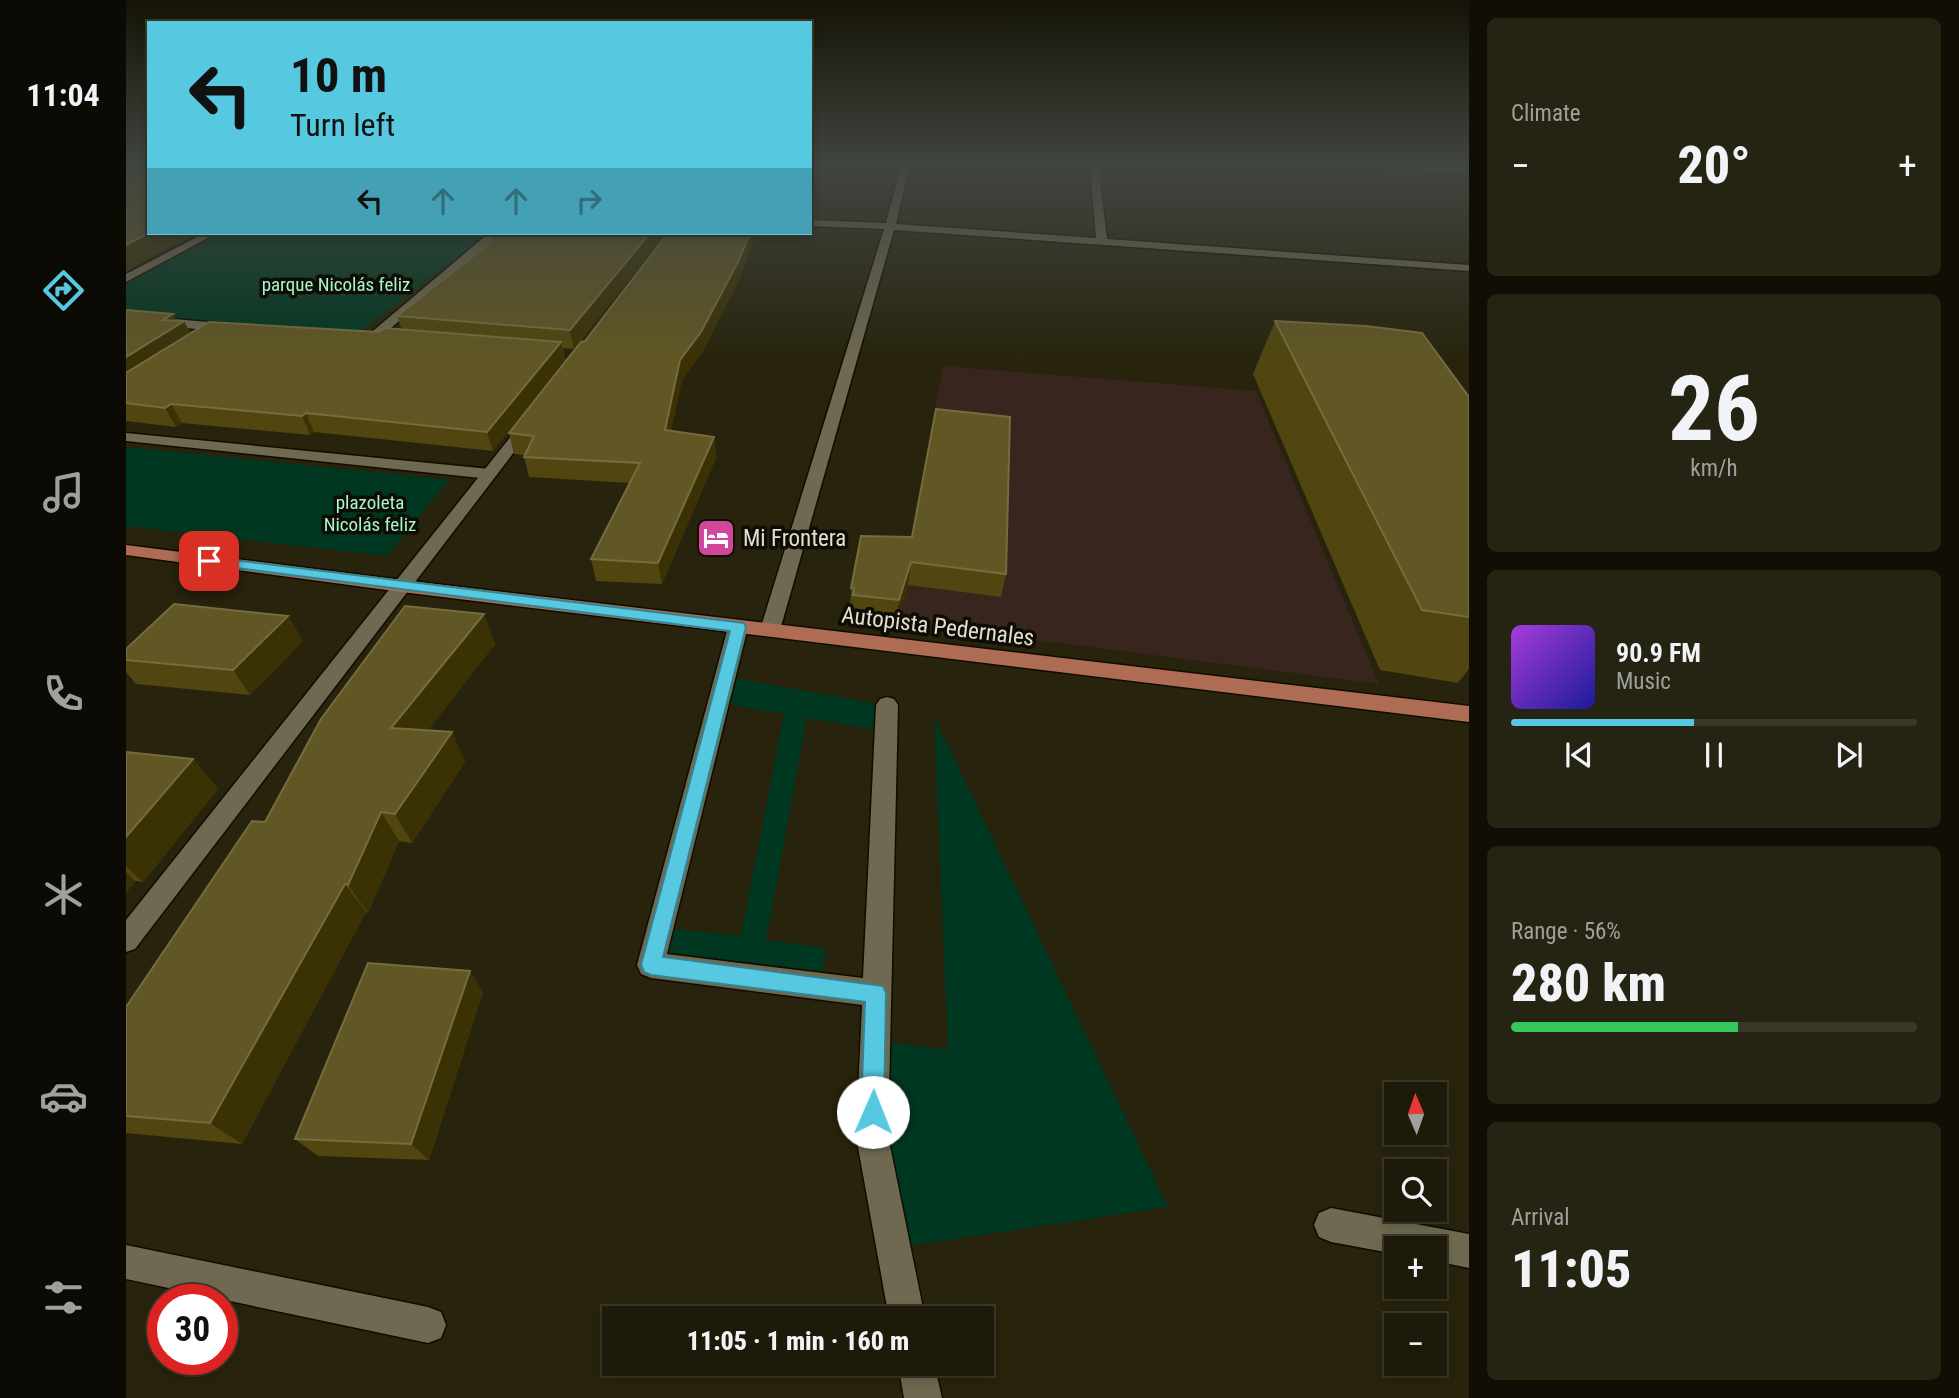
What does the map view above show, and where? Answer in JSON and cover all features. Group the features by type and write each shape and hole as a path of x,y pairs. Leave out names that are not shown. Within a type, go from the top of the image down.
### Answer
{"main road":[{"name":"Autopista Pedernales","path":"126,550 1469,715"}],"street":[{"path":"771,630 888,231"},
{"path":"959,231 1469,268"},
{"path":"1101,231 1102,242"},
{"path":"126,279 208,235"},
{"path":"372,339 493,235"},
{"path":"126,319 250,329"},
{"path":"202,341 224,327"},
{"path":"126,940 540,409"},
{"path":"126,436 490,474"},
{"path":"738,627 651,965 876,993"},
{"path":"887,705 872,1136 905,1306"},
{"path":"1331,1225 1469,1251"},
{"path":"126,1262 428,1325"},
{"path":"919,1376 923,1398"}],"shaded area":[{"path":"943,366 1256,391 1379,684 896,622"}],"green space":[{"name":"parque Nicolás feliz","path":"219,235 487,235 352,337 126,319 126,282"},
{"name":"plazoleta Nicolás feliz","path":"126,447 449,480 387,556 126,526"},
{"path":"734,678 877,704 877,730 807,718 766,940 825,948 822,978 663,959 671,929 741,936 784,714 728,704"},
{"path":"934,716 1168,1207 908,1246 884,1134 889,1042 948,1050"}],"building":[{"path":"126,231 147,231 147,234 126,245"},
{"path":"500,235 648,235 570,330 397,316"},
{"path":"666,235 749,235 701,332 680,360 665,430 714,437 658,563 591,559 640,463 524,457 534,436 509,433 581,342 585,341"},
{"path":"126,310 173,314 163,320 184,321 126,357"},
{"path":"1275,321 1366,326 1422,333 1469,397 1469,617 1422,610"},
{"path":"209,322 379,332 384,328 561,342 487,432 306,413 302,416 171,404 165,408 126,403 126,373"},
{"path":"936,409 1010,417 1006,574 911,562 899,600 853,595 854,588 851,588 861,536 912,537"},
{"path":"174,604 288,616 233,670 126,660 126,649"},
{"path":"405,606 484,614 391,728 452,732 395,814 381,812 348,885 345,884 210,1123 126,1116 126,1007 252,821 265,822 321,719"},
{"path":"126,752 193,759 126,837"},
{"path":"368,963 470,971 411,1144 295,1139"}],"place":[{"name":"Mi Frontera","path":"716,538"}],"route":[{"path":"209,561 738,627 651,965 876,993 873,1112"}]}
